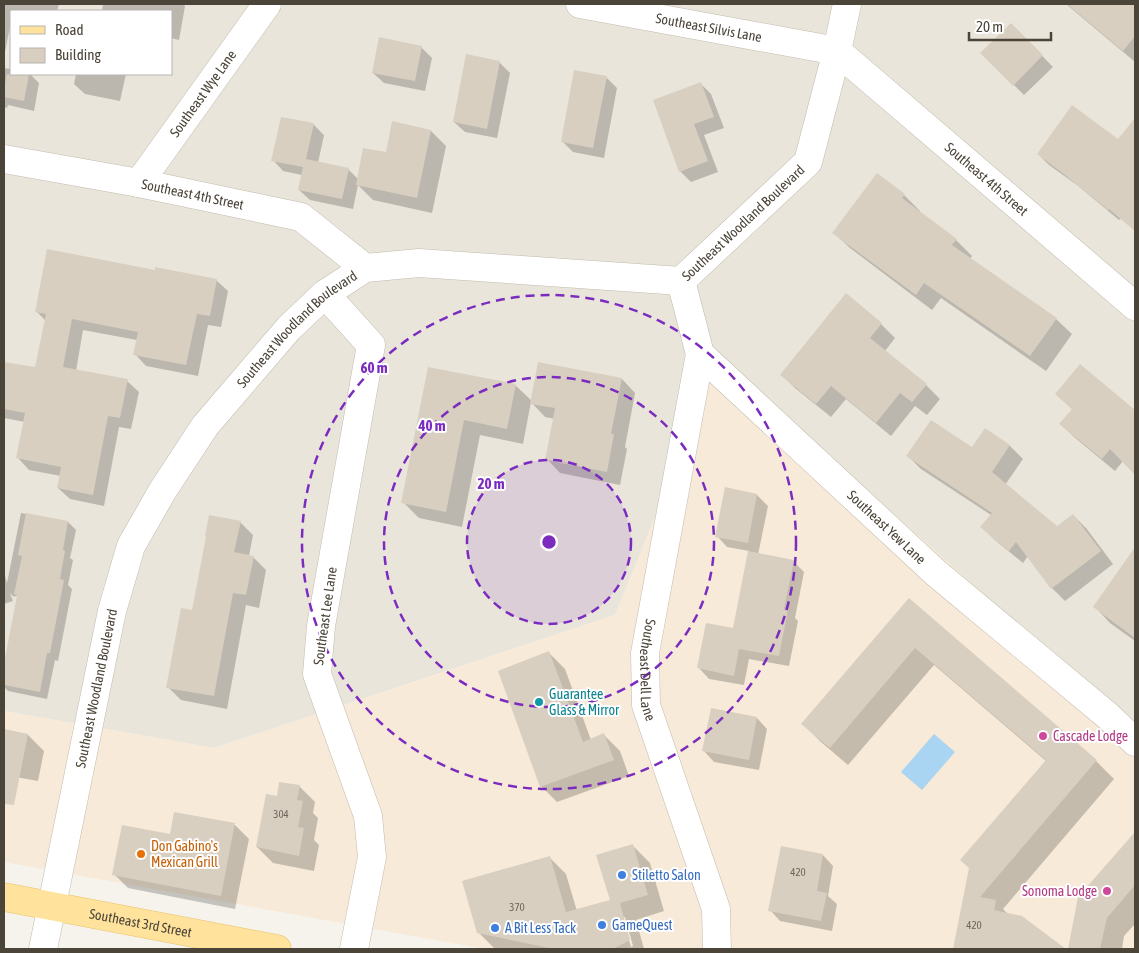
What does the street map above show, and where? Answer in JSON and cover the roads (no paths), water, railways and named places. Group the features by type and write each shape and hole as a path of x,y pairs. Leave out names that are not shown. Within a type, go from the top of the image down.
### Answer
{"main road":[{"name":"Southeast 3rd Street","path":"4,897 260,948"}],"street":[{"name":"Southeast Wye Lane","path":"139,184 267,4"},
{"name":"Southeast Silvis Lane","path":"580,4 838,51"},
{"name":"Southeast Woodland Boulevard","path":"43,949 112,611 131,546 163,490 205,426 289,328 325,294 365,268 419,263 681,281 808,162 838,51 847,4"},
{"name":"Southeast 4th Street","path":"838,51 1135,306"},
{"name":"Southeast 4th Street","path":"4,160 139,184 300,217 365,268"},
{"path":"681,281 700,354"},
{"name":"Southeast Lee Lane","path":"325,294 371,346 321,626 317,674 368,816 372,857 354,949"},
{"name":"Southeast Yew Lane","path":"700,354 936,572 1108,716 1135,742"},
{"name":"Southeast Dell Lane","path":"700,354 645,653 646,705 716,909 717,949"}],"water":[{"path":"934,734 955,752 922,790 901,772"}],"place":[{"name":"Guarantee Glass & Mirror","path":"539,702"},
{"name":"Cascade Lodge","path":"1043,736"},
{"name":"Don Gabino's Mexican Grill","path":"141,854"},
{"name":"Stiletto Salon","path":"622,875"},
{"name":"Sonoma Lodge","path":"1107,891"},
{"name":"GameQuest","path":"602,925"},
{"name":"A Bit Less Tack","path":"495,928"}]}
